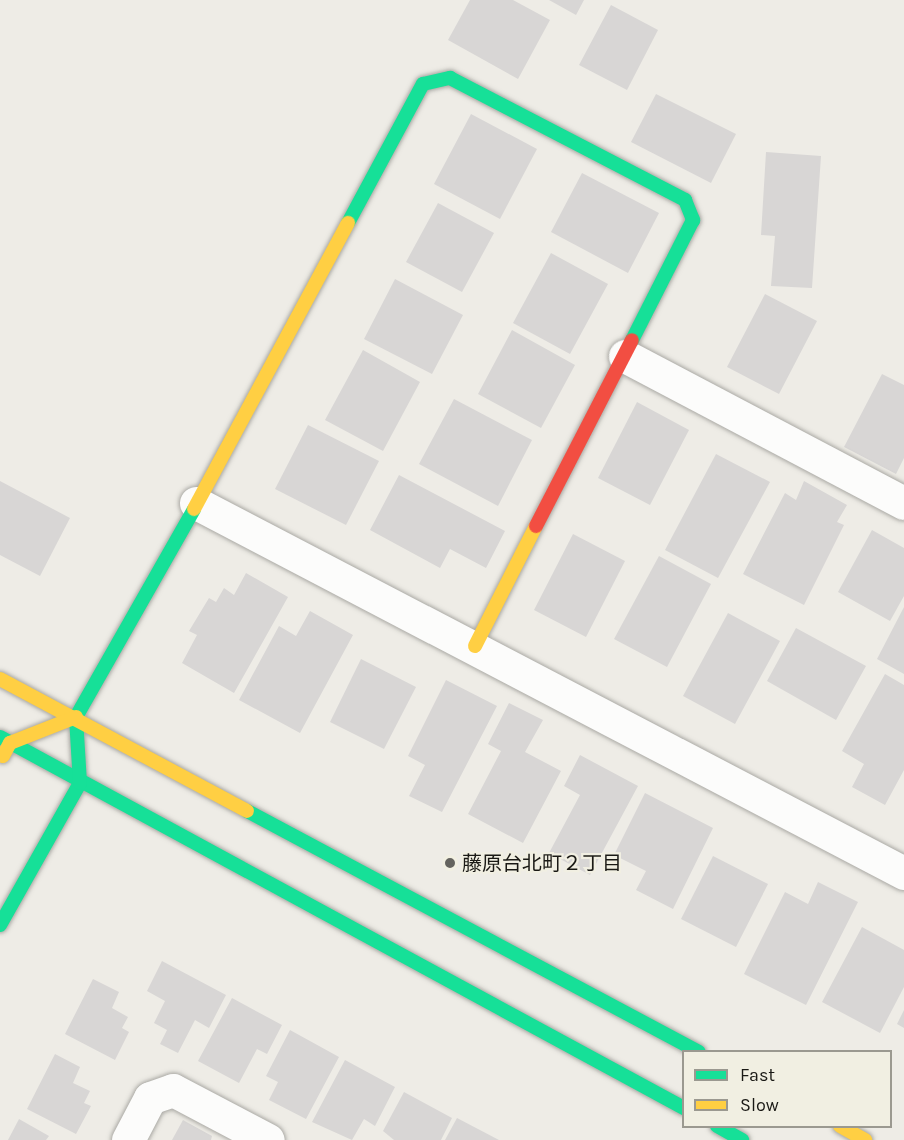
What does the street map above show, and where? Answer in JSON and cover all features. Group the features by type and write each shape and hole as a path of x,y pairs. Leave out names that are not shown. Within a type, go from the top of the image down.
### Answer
{"street":[{"path":"0,926 80,783 76,717 196,503 423,84 450,78 685,200 693,220 475,646"},
{"path":"625,356 904,503"},
{"path":"196,503 475,646 904,873"},
{"path":"0,678 695,1050"},
{"path":"5,740 76,717"},
{"path":"0,762 5,740"},
{"path":"5,740 80,783 682,1107"},
{"path":"128,1140 150,1098 173,1090 268,1140"},
{"path":"721,1128 742,1140"},
{"path":"844,1128 865,1140"}],"building":[{"path":"470,0 513,0 550,20 518,79 448,40"},
{"path":"549,0 584,0 576,15"},
{"path":"611,5 658,30 627,90 579,65"},
{"path":"656,94 736,134 711,183 631,142"},
{"path":"471,114 537,149 500,219 434,184"},
{"path":"766,152 821,156 812,288 771,286 775,236 761,235"},
{"path":"582,173 659,213 628,273 551,232"},
{"path":"438,203 494,233 462,292 406,262"},
{"path":"551,253 608,284 570,354 513,323"},
{"path":"395,279 463,315 432,374 364,339"},
{"path":"765,294 817,321 779,394 727,367"},
{"path":"512,330 575,365 541,428 478,394"},
{"path":"363,350 420,382 383,451 325,420"},
{"path":"882,374 904,385 904,458 896,474 844,447"},
{"path":"454,399 532,440 498,506 419,464"},
{"path":"637,402 689,430 650,505 598,478"},
{"path":"308,425 379,461 346,525 275,489"},
{"path":"716,454 770,482 718,578 665,550"},
{"path":"399,475 505,531 486,568 450,549 440,568 370,530"},
{"path":"0,481 70,518 40,576 0,555"},
{"path":"804,481 847,505 837,522 844,525 804,605 743,574 785,493 796,500"},
{"path":"872,530 904,548 904,596 890,621 838,592"},
{"path":"573,534 625,561 586,637 534,610"},
{"path":"659,556 711,584 667,667 614,639"},
{"path":"246,573 288,597 234,693 182,663 197,635 189,631 209,598 216,602 224,588 234,595"},
{"path":"904,607 904,674 877,659"},
{"path":"310,611 353,635 300,733 239,700 279,626 296,636"},
{"path":"728,613 780,641 735,724 683,696"},
{"path":"796,628 866,666 836,720 767,681"},
{"path":"361,659 416,687 384,749 330,722"},
{"path":"885,674 904,685 904,770 885,805 852,787 864,764 842,751"},
{"path":"446,680 497,706 442,812 409,796 425,765 408,756"},
{"path":"509,703 543,720 525,752 561,771 523,843 468,814 501,751 488,744"},
{"path":"580,755 638,786 590,875 549,853 580,795 564,786"},
{"path":"645,793 713,828 673,909 636,890 646,871 614,855"},
{"path":"713,856 768,884 736,947 681,919"},
{"path":"818,882 858,902 806,1005 744,974 785,892 808,904"},
{"path":"862,927 904,950 904,987 880,1033 822,1002"},
{"path":"162,961 226,995 209,1028 195,1020 178,1053 160,1044 167,1030 154,1023 165,1001 147,991"},
{"path":"93,979 119,992 112,1008 128,1017 122,1028 129,1032 115,1060 65,1034"},
{"path":"232,998 282,1025 267,1054 257,1049 239,1083 198,1061"},
{"path":"904,1010 904,1028 897,1024"},
{"path":"290,1030 339,1057 306,1119 269,1100 278,1082 266,1076"},
{"path":"55,1054 80,1067 73,1083 90,1091 84,1103 91,1106 76,1134 27,1109"},
{"path":"345,1060 395,1087 375,1126 364,1119 352,1140 312,1122"},
{"path":"404,1092 452,1118 441,1140 394,1140 383,1131"},
{"path":"457,1118 499,1140 445,1140"},
{"path":"19,1119 49,1136 46,1140 8,1140"},
{"path":"183,1120 212,1136 211,1140 172,1140"}],"traffic: fast":[{"path":"348,223 423,84 450,78 685,200 693,220 632,340"},
{"path":"0,925 80,783 76,717 194,509"},
{"path":"0,737 682,1107"},
{"path":"247,811 695,1050"},
{"path":"721,1128 742,1140"}],"traffic: slow":[{"path":"194,509 348,223"},
{"path":"475,646 536,526"},
{"path":"0,679 247,811"},
{"path":"3,756 10,743 76,717"},
{"path":"844,1128 865,1140"}],"traffic: jam":[{"path":"536,526 632,340"}],"place":[{"name":"藤原台北町２丁目","path":"450,863"}]}
